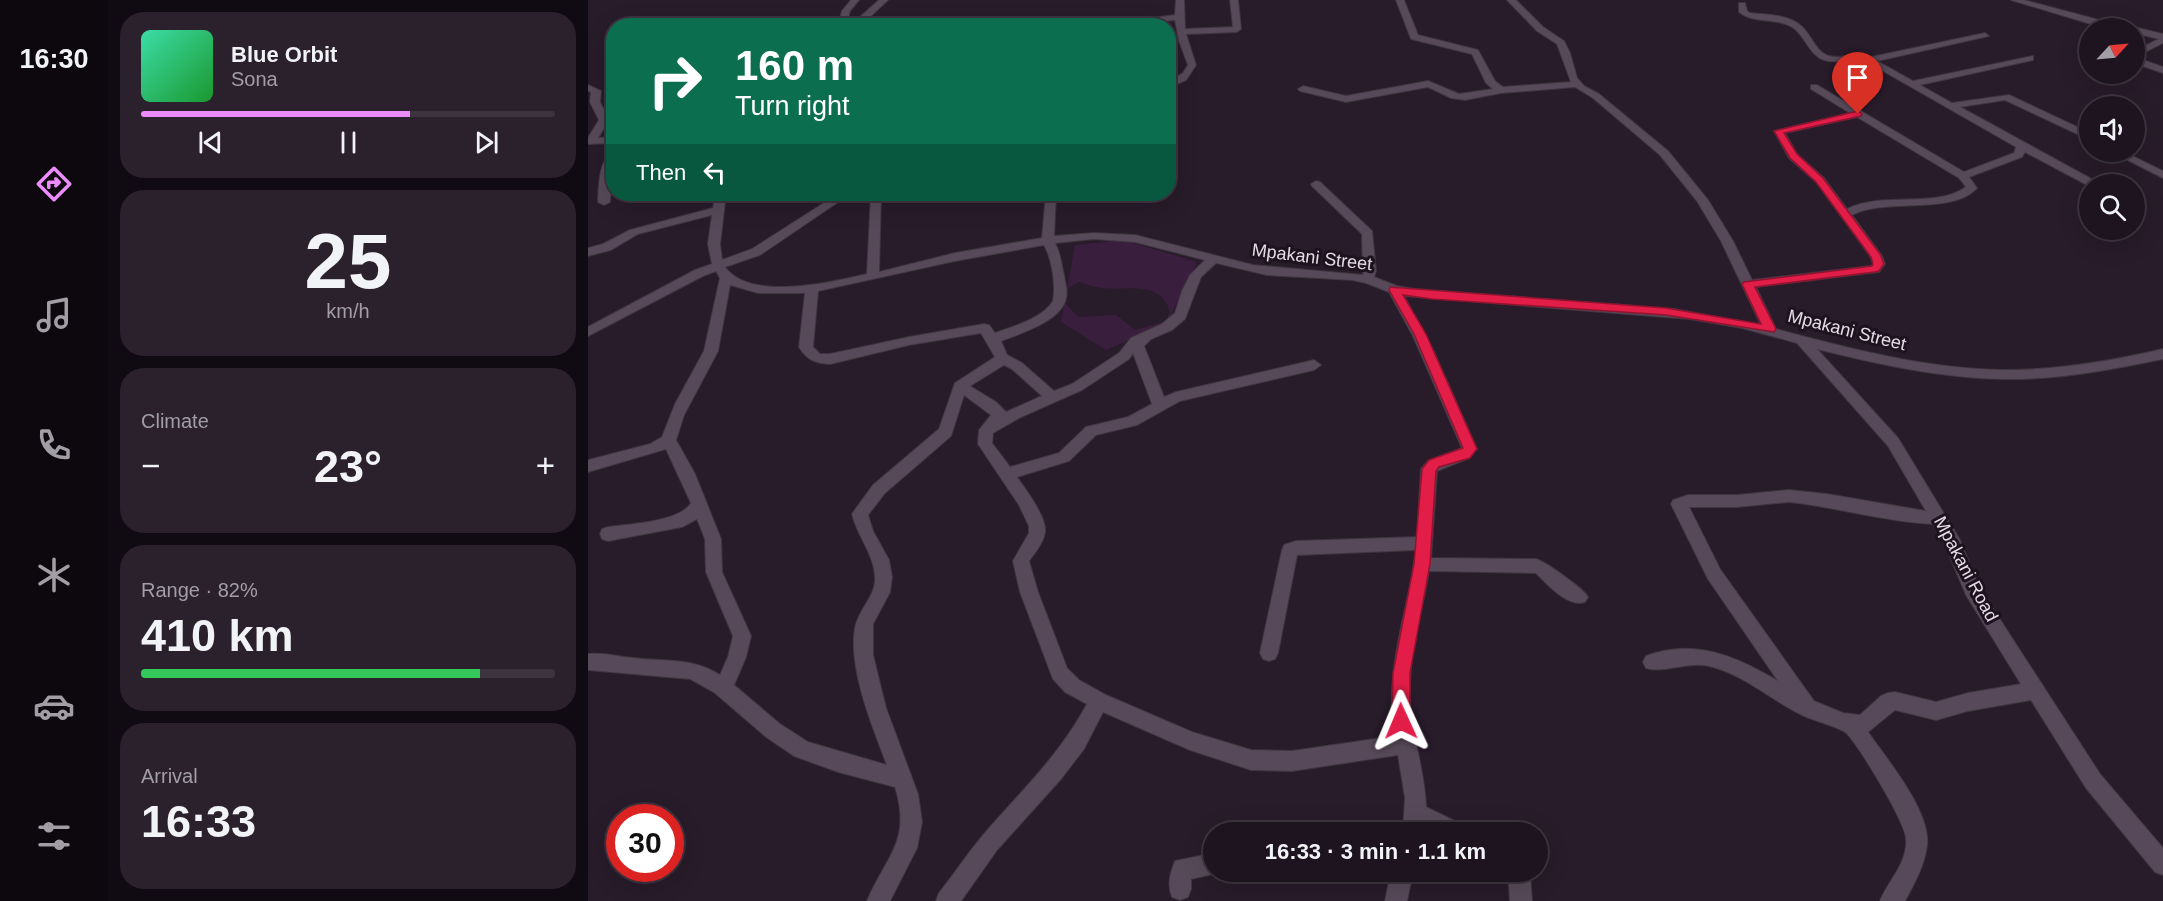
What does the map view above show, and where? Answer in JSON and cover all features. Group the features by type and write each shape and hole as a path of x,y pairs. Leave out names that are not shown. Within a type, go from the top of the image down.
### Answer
{"street":[{"path":"844,18 846,11 855,0"},
{"path":"863,18 884,0"},
{"path":"1176,82 1190,72 1192,65 1176,17 1180,0"},
{"path":"1181,32 1237,28 1234,0"},
{"path":"1400,0 1414,38 1475,52 1491,83 1501,90"},
{"path":"1511,0 1540,29 1561,44 1566,53 1573,79 1616,112 1669,159 1715,220 1770,329"},
{"path":"2015,0 2081,18"},
{"path":"2060,2 2072,16"},
{"path":"1742,5 1743,12 1748,15 1796,25 1823,57 1832,59 1857,56 1869,60 1951,106 2020,150 2040,156 2079,177"},
{"path":"1167,18 1176,17"},
{"path":"2145,33 2163,39"},
{"path":"1869,60 1985,36"},
{"path":"2145,49 2163,39"},
{"path":"1910,84 1947,78 2030,58"},
{"path":"2145,64 2163,70"},
{"path":"1303,89 1346,99 1428,84 1438,86 1455,96 1578,84"},
{"path":"1814,87 1963,176 1972,188 1966,192 1941,198 1861,207 1845,214"},
{"path":"588,88 596,90 595,102 604,120 590,141"},
{"path":"1951,106 2006,97 2079,132"},
{"path":"1748,284 1875,269 1879,264 1876,256 1820,180 1793,156 1779,131 1858,114"},
{"path":"590,141 606,140"},
{"path":"1963,176 2020,150"},
{"path":"2136,162 2163,176"},
{"path":"604,202 606,172"},
{"path":"1316,184 1368,233 1370,271 1367,279"},
{"path":"721,201 714,245 717,265 726,278 712,349 674,418 669,440 682,464 713,539 714,572 742,636 737,657 723,688"},
{"path":"588,332 660,292 717,265 737,261 756,252 834,201"},
{"path":"873,276 876,201"},
{"path":"993,339 1044,315 1058,304 1060,298 1056,262 1052,247 1048,242 1051,201"},
{"path":"588,252 607,247 634,232 720,210"},
{"name":"Mpakani Street","path":"726,278 757,289 796,290 981,252 1093,236 1129,237 1160,243 1212,260 1262,271 1367,279 1394,290 1432,296 1666,312 1770,329 1801,340 1909,364 1986,374 2053,375 2128,363 2163,354"},
{"path":"986,430 1016,413 1077,387 1124,356 1136,341 1167,327 1180,316 1184,309 1188,291 1196,275 1212,260"},
{"path":"812,288 806,347 810,355 818,359 830,359 900,342 984,328 993,339 1002,358 1017,366 1052,397"},
{"path":"1394,290 1420,334 1470,449 1465,454 1434,464 1429,469 1422,564 1402,673 1401,721 1414,780 1414,822"},
{"path":"1160,405 1137,344 1170,328 1185,315"},
{"name":"Mpakani Road","path":"1801,340 1893,442 1954,545 1972,590 2093,781 2163,864"},
{"path":"878,901 907,845 911,830 910,808 864,657 862,636 867,617 882,590 884,580 880,557 862,530 860,514 879,489 946,432 960,386 997,364 1002,358"},
{"path":"1007,474 1064,458 1091,431 1132,421 1160,405 1190,393 1314,365"},
{"path":"960,386 991,406 1000,415 986,430 985,444 1026,502 1037,526 1037,534 1021,561 1029,592 1060,673 1072,687 1190,741 1251,760 1292,761 1405,744"},
{"path":"588,466 655,448 669,440"},
{"path":"1806,706 1714,574 1679,504 1688,501 1737,501 1789,496 1837,501 1915,517 1939,518"},
{"path":"608,534 682,520 694,512 699,503"},
{"path":"1269,652 1290,550 1424,543"},
{"path":"1422,564 1451,567 1536,566 1542,568 1559,584 1579,597"},
{"path":"1652,662 1696,656 1710,658 1770,685 1823,716 1851,725 1863,725 1888,702 1895,701 1936,711 1968,702 2036,690"},
{"path":"588,662 682,668 707,678 723,688 763,724 800,748 902,779"},
{"path":"947,901 990,843 1054,772 1077,742 1099,701"},
{"path":"1851,725 1910,814 1918,838 1911,866 1895,898 1890,901"},
{"path":"1180,890 1180,877 1183,869 1203,866"},
{"path":"1396,901 1400,882"},
{"path":"1520,882 1521,901"}],"shaded area":[{"path":"1123,240 1197,262 1167,323 1106,350 1061,322 1075,245","holes":["1079,282 1102,288 1151,291 1166,302 1170,312 1165,321 1135,330 1116,315 1078,317 1066,304 1068,288"]}],"route":[{"path":"1401,721 1402,673 1422,564 1427,522 1429,469 1434,464 1465,454 1470,449 1412,317 1394,290 1432,296 1666,312 1770,329 1748,284 1875,269 1879,264 1876,256 1820,180 1793,156 1783,142 1779,131 1858,114"}]}
